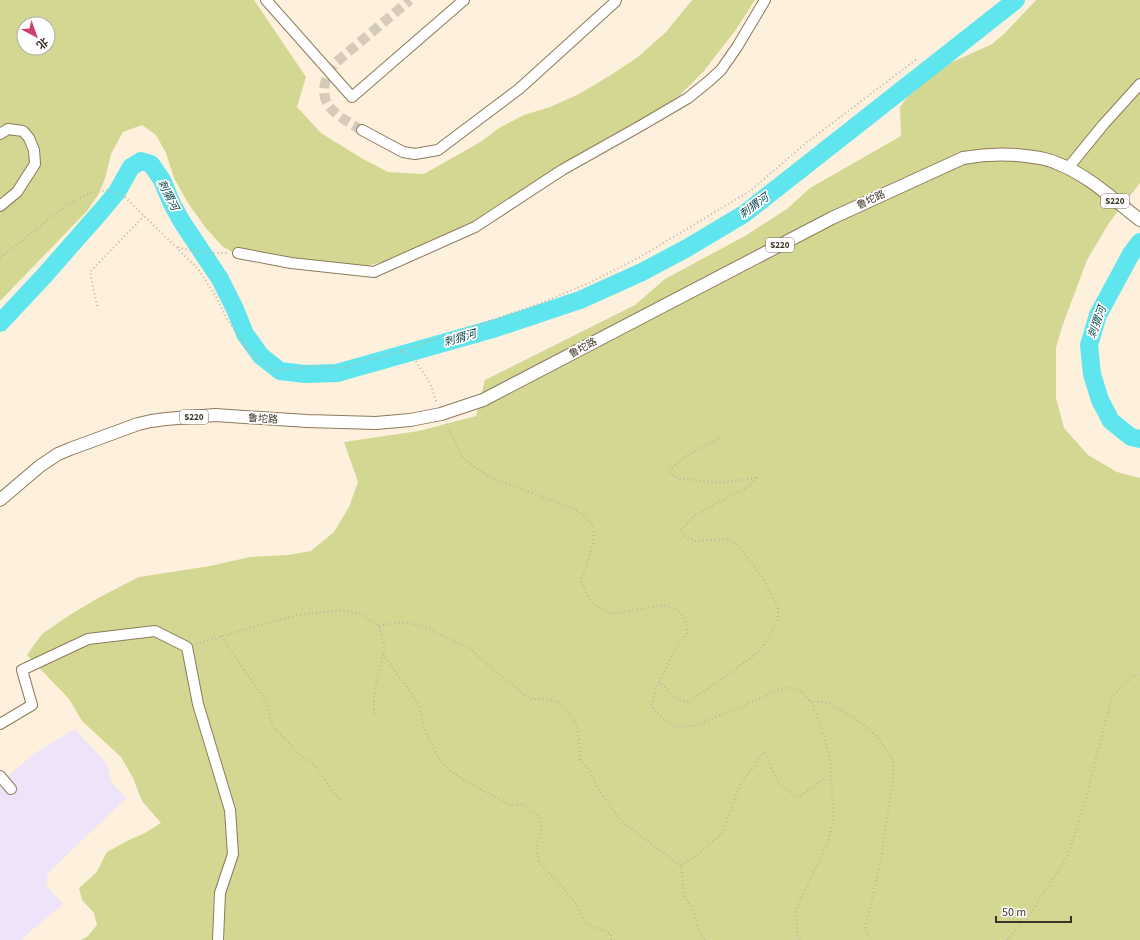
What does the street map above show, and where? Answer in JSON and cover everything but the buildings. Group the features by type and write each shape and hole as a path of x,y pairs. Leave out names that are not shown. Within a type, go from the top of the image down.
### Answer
{"main road":[{"name":"鲁坨路","path":"0,500 40,466 58,454 138,424 152,421 216,416 315,422 400,422 441,414 483,400 832,218 963,158 986,154 1007,154 1031,156 1053,161 1091,181 1140,220"}],"street":[{"path":"266,0 352,97 464,0"},
{"path":"362,130 403,152 415,154 438,150 519,89 616,0"},
{"path":"238,253 291,263 374,272 475,227 562,170 688,98 721,70 737,47 765,0"},
{"path":"1068,168 1103,125 1140,84"},
{"path":"0,134 8,129 23,131 29,138 34,150 35,164 17,192 0,206"},
{"path":"0,724 32,705 22,670 88,639 155,631 187,647 198,704 230,810 233,854 220,894 218,940"},
{"path":"0,776 11,789"}],"path":[{"path":"0,258 67,205 90,193 108,190 124,196 198,269 215,295 226,317 248,350 273,371 314,366 342,368 402,351 539,304 589,283 640,257 750,191 806,143 918,58"},
{"path":"97,306 90,272 144,216"},
{"path":"176,247 188,251 203,253 238,253"},
{"path":"402,351 413,356 430,384 438,406"},
{"path":"444,419 463,458 486,476 572,508 584,514 593,526 593,542 581,582 588,598 596,606 612,614 662,605 676,609 686,621 687,633 675,650 656,686 651,706 661,717 675,727 694,726 778,690 792,688 802,693 810,702 824,732 831,764 834,819 828,840 796,909 797,934 800,940"},
{"path":"659,681 674,698 688,702 760,651 778,619 778,608 763,578 737,544 729,539 695,541 684,536 681,530 695,515 749,486 756,478 720,482 678,478 668,472 689,453 720,438"},
{"path":"187,647 298,615 342,610 361,614 379,626 385,649 374,695 374,714"},
{"path":"379,626 401,622 422,626 469,648 530,699 557,701 566,708 576,724 579,738 580,760 590,771 597,787 621,821 681,866 684,895 694,913 697,925 703,938 707,940"},
{"path":"221,636 266,702 272,725 299,754 314,765 340,800"},
{"path":"383,654 420,706 425,731 439,758 448,769 467,782 510,805 523,804 538,816 542,829 536,848 539,862 577,905 585,923 611,934 611,940"},
{"path":"1007,940 1027,920 1068,855 1086,798 1112,696 1132,676 1140,674"},
{"path":"810,702 829,702 862,723 880,739 893,760 893,778 881,858 865,930 871,940"},
{"path":"681,866 699,853 723,832 739,786 764,751 777,781 786,790 799,797 827,777"}],"shaded area":[{"path":"75,729 107,764 111,782 126,798 48,873 46,885 63,904 20,940 0,940 0,783 35,753"}],"green space":[{"path":"0,0 254,0 306,77 297,107 321,133 363,159 388,172 424,174 482,141 499,128 524,115 550,107 579,94 614,73 638,57 666,32 692,0 755,0 735,31 703,72 680,95 650,117 480,223 392,260 356,268 239,256 222,246 205,227 188,203 174,178 166,153 156,135 142,125 123,132 111,154 105,179 98,195 87,211 0,301"},
{"path":"1036,0 1140,0 1140,183 1109,223 1087,260 1062,327 1056,348 1056,398 1064,428 1088,455 1117,472 1140,478 1140,940 81,940 88,936 97,925 94,913 82,900 79,888 96,873 107,852 145,833 161,823 142,801 133,778 121,757 82,721 69,699 27,655 42,634 100,597 139,577 210,566 250,557 288,555 311,551 334,532 349,507 358,482 344,442 419,431 476,416 485,380 635,305 665,279 745,236 787,209 810,188 901,136 900,107 928,72 992,44 1005,33"}],"waterway":[{"name":"刺猬河","path":"0,323 102,210 117,192 131,167 141,161 151,164 162,180 172,204 182,222 220,279 235,309 245,334 261,356 280,371 305,374 337,373 496,328 580,300 642,272 687,248 744,214 1016,0"},
{"name":"刺猬河","path":"1140,242 1131,254 1098,315 1089,345 1092,374 1100,400 1111,421 1131,437 1140,439"}],"tunnel":[{"path":"362,130 341,118 328,104 324,87 327,76 334,64 410,0"}]}
